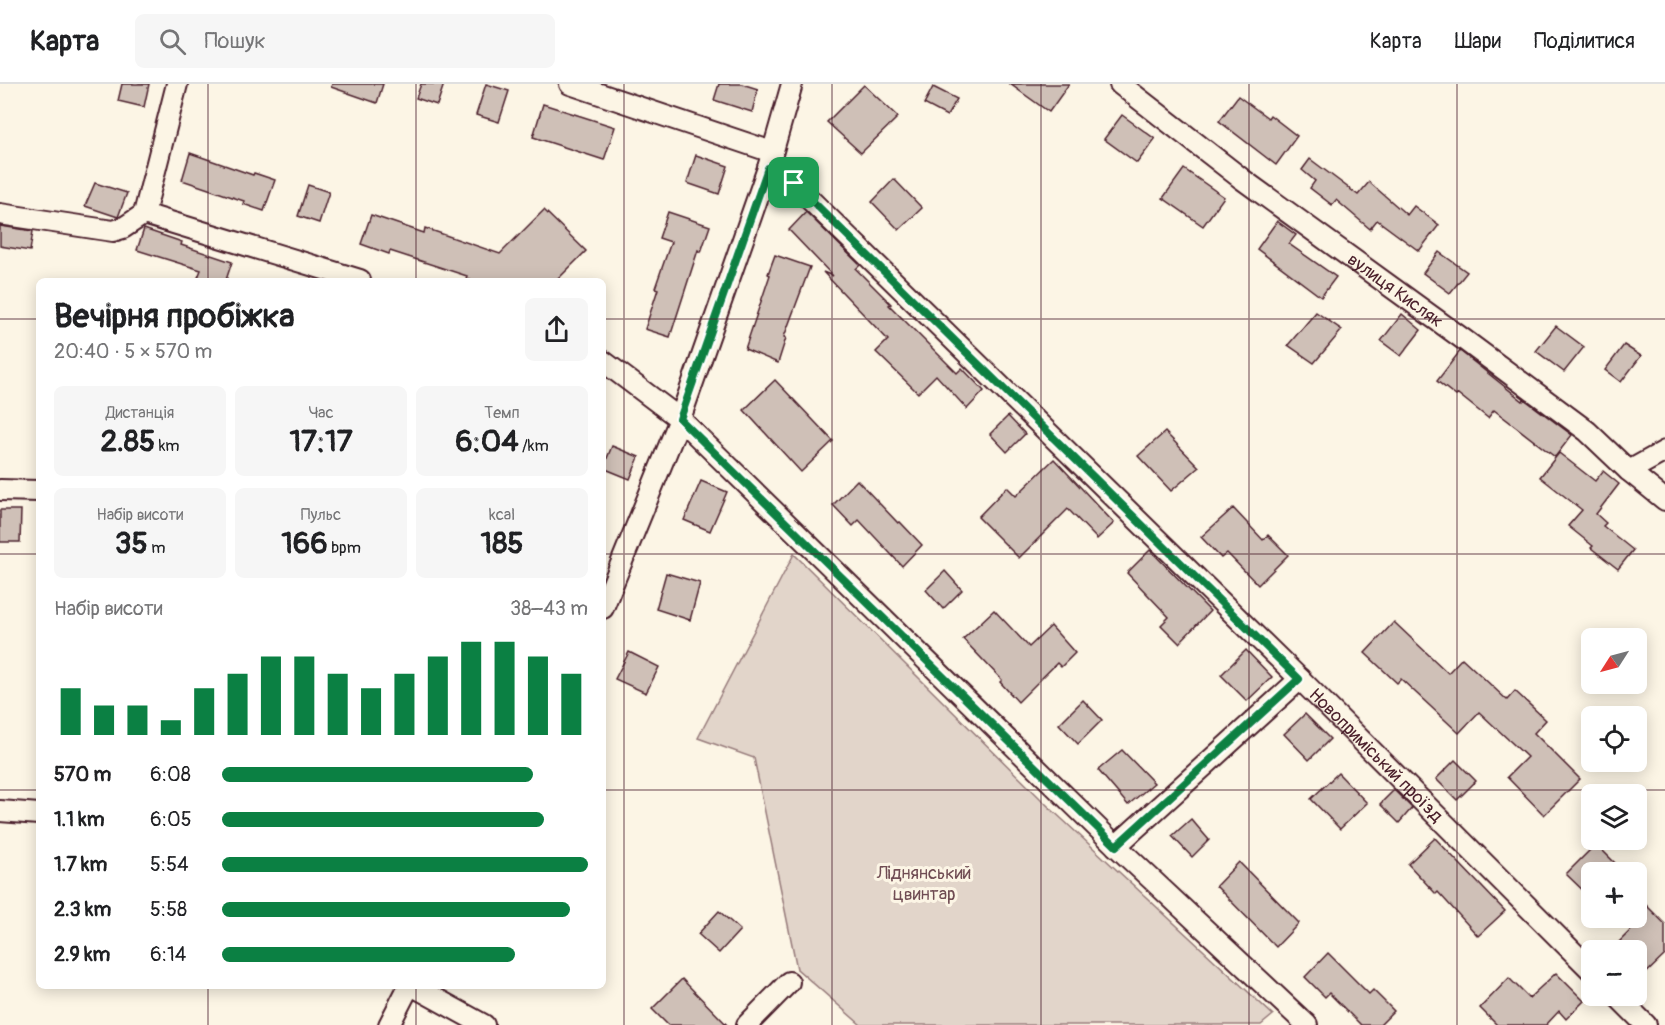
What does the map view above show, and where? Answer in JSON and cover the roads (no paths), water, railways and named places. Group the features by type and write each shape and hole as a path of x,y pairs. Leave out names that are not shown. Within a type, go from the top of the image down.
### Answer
{"street":[{"path":"0,214 113,231 123,228 144,214 177,84"},
{"name":"Новоприміський проїзд","path":"570,84 770,160 1299,679 1581,960"},
{"path":"606,601 680,419 770,160 792,84"},
{"name":"вулиця Кисляк","path":"1120,84 1242,179 1587,430 1629,471 1665,500"},
{"path":"144,214 353,278"},
{"path":"606,363 680,419 1296,1022"},
{"path":"1629,471 1665,451"},
{"path":"0,490 36,491"},
{"path":"1116,846 1299,679"},
{"path":"0,811 36,814"},
{"path":"747,1025 789,982"},
{"path":"389,1025 409,989"},
{"path":"417,989 484,1025"},
{"path":"1627,1006 1646,1025"}],"park label":[{"name":"Ліднянський цвинтар","path":"924,883"}]}
